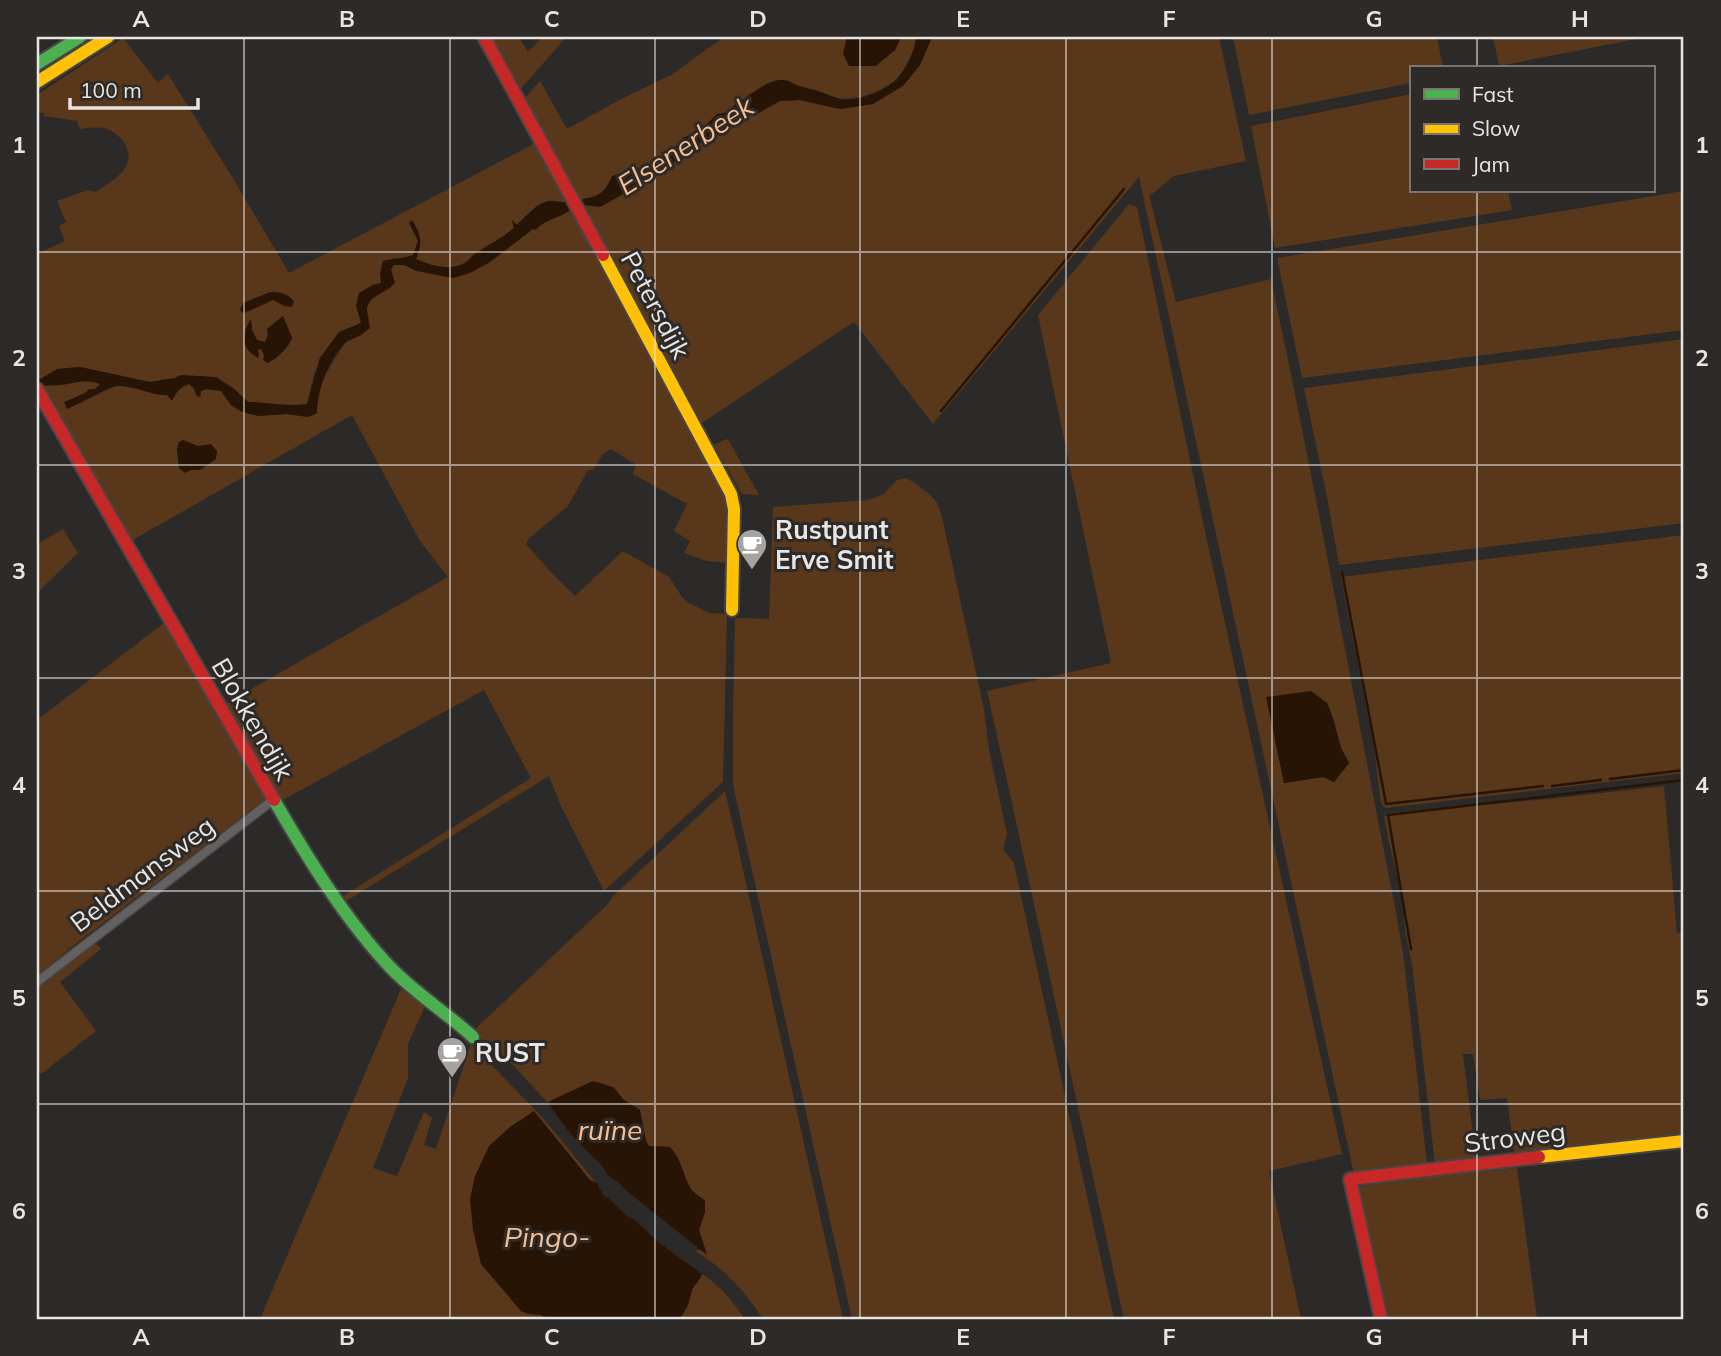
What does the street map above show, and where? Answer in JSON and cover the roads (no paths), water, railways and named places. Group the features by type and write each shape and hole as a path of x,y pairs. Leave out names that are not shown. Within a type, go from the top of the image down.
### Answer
{"street":[{"path":"37,64 80,37"},
{"path":"37,82 108,37"},
{"name":"Petersdijk","path":"484,37 731,494 734,509 732,610"},
{"name":"Blokkendijk","path":"37,389 316,871 383,960 473,1037"},
{"name":"Beldmansweg","path":"37,982 273,800"},
{"name":"Stroweg","path":"1381,1319 1350,1179 1684,1140"}],"water":[{"path":"847,37 901,37 895,50 876,66 849,66 843,54"},
{"name":"Elsenerbeek","path":"916,37 932,37 920,65 903,86 873,104 840,109 800,100 780,101 753,116 743,115 732,119 643,183 600,207 582,205 580,200 600,194 612,176 634,173 643,165 651,165 683,138 701,130 717,114 724,113 773,81 785,80 800,87 848,100 877,92 896,80 903,71 912,54"},
{"path":"549,201 571,203 573,208 533,229 490,262 470,273 453,278 417,271 404,265 394,265 391,269 395,283 373,298 368,305 370,328 348,341 334,357 325,375 317,413 308,417 287,414 258,416 242,412 231,405 221,391 207,389 201,391 200,397 189,384 179,390 172,401 167,395 118,386 67,409 64,402 89,389 95,389 100,384 90,381 37,389 37,381 57,369 80,367 150,382 181,375 216,377 248,402 307,404 320,358 339,332 361,323 356,305 359,293 381,283 383,261 413,255 418,241 409,223 412,220 420,239 416,259 439,266 454,267 468,261 514,228 512,220 517,225 536,207"},
{"path":"270,292 287,295 294,302 292,307 273,300 243,313 240,310 243,303"},
{"path":"283,316 292,338 282,353 267,363 263,360 261,349 258,349 258,358 248,350 244,341 245,330 251,319 257,340 265,342 267,329"},
{"path":"183,440 198,446 211,444 217,451 216,459 200,470 185,473 179,468 177,449 179,442"},
{"path":"1311,691 1327,703 1341,748 1349,763 1334,782 1323,777 1284,783 1266,697"},
{"name":"ruïne","path":"593,1081 613,1087 624,1100 640,1110 649,1146 670,1147 674,1152 691,1189 705,1200 705,1212 699,1230 707,1255 609,1176 571,1134 548,1103"},
{"name":"Pingo-","path":"534,1111 590,1180 597,1183 603,1195 658,1242 702,1274 679,1319 547,1319 521,1311 481,1264 473,1230 470,1199 475,1176 489,1146 510,1127"}],"waterway":[{"path":"941,411 1124,189"},
{"path":"1342,572 1386,804 1543,786"},
{"path":"1610,779 1684,770"},
{"path":"1552,786 1601,780"},
{"path":"1411,949 1388,815 1684,780"}],"place":[{"name":"Rustpunt Erve Smit","path":"752,571"},
{"name":"RUST","path":"452,1079"}]}
